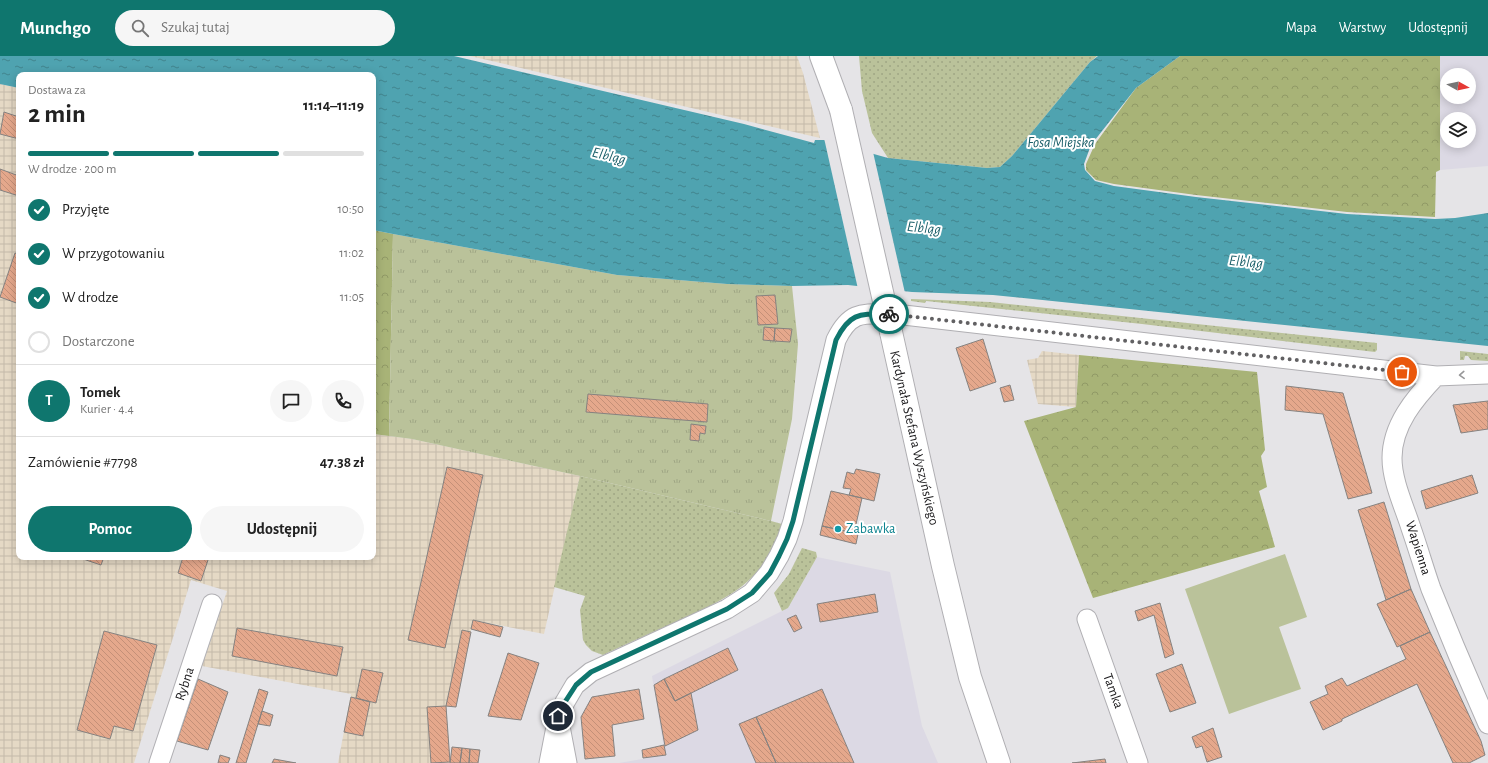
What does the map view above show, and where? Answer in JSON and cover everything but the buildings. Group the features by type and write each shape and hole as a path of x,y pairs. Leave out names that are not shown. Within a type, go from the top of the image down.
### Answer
{"main road":[{"path":"821,56 841,110"},
{"path":"833,56 841,110"},
{"name":"Kardynała Stefana Wyszyńskiego","path":"841,110 893,323 943,566 969,669 999,763"}],"street":[{"path":"550,763 558,716 576,685 591,672 727,609 752,593 770,573 785,545 793,521 836,340 847,321 862,314 893,323 1436,376 1488,374"},
{"name":"Wapienna","path":"1436,376 1419,394 1405,414 1395,440 1392,457 1396,480 1431,588 1472,689 1488,724"},
{"name":"Rybna","path":"159,763 212,604"},
{"name":"Tamka","path":"1087,619 1138,763"},
{"path":"558,716 566,763"}],"shaded area":[{"path":"470,56 797,56 820,138"},
{"path":"1440,56 1488,56 1488,166 1440,170 1440,148 1476,148 1476,112 1440,112 1440,104 1476,104 1476,68 1440,68"},
{"path":"0,84 16,87 16,560 376,560 376,434 412,439 580,476 544,634 473,620 456,707 446,706 450,763 338,763 351,694 202,666 227,591 191,580 134,763 0,763"},
{"path":"1042,351 1079,355 1076,407 1038,404 1027,360 1038,358"},
{"path":"817,557 890,572 922,726 938,763 619,763 665,755 652,676 788,608"}],"green space":[{"path":"859,56 1097,56 1090,62 1012,156 1000,167 987,168 888,158 872,133 862,91"},
{"path":"1180,56 1440,56 1440,170 1436,172 1435,217 1347,212 1196,195 1114,184 1096,180 1086,170 1086,164 1095,144 1136,88"},
{"path":"376,231 393,234 389,436 376,434"},
{"path":"393,234 617,275 727,284 792,286 798,344 792,419 771,521 580,476 412,439 389,436"},
{"path":"911,299 990,302 1377,343 1377,350 1375,352 1142,324 926,301 925,303 911,301"},
{"path":"1460,351 1488,354 1488,361 1471,360 1468,356 1465,356 1464,360 1460,360"},
{"path":"1079,355 1257,372 1265,450 1261,456 1267,487 1259,491 1275,547 1093,598 1024,421 1076,407"},
{"path":"580,476 782,524 775,544 766,560 743,586 713,604 603,655 592,651 583,640 580,610 585,596 554,587"},
{"path":"802,548 816,552 817,557 788,608 782,611 774,593 789,574"},
{"path":"1285,554 1307,617 1279,627 1301,689 1229,714 1185,589"}],"water":[{"path":"0,56 454,56 744,124 814,143 815,140 824,140 888,158 987,168 1000,167 1012,156 1090,62 1098,56 1180,56 1136,88 1091,145 1084,164 1085,170 1095,181 1114,186 1196,197 1347,214 1435,219 1455,218 1488,213 1488,346 993,295 912,292 848,285 792,286 727,284 617,275 376,231 376,72 16,72 16,87 0,84"}],"pier":[{"path":"824,138 873,152 905,293 858,289"}],"way so far":[{"path":"889,314 1402,372"}],"place":[{"name":"Zabawka","path":"838,529"}],"route":[{"path":"558,716 576,685 591,672 727,609 752,593 770,573 787,539 793,521 830,359 841,329 847,321 862,314 889,314"}],"water label":[{"name":"Fosa Miejska","path":"1061,142"},
{"name":"Elbląg","path":"609,156"},
{"name":"Elbląg","path":"924,228"},
{"name":"Elbląg","path":"1246,262"}]}
